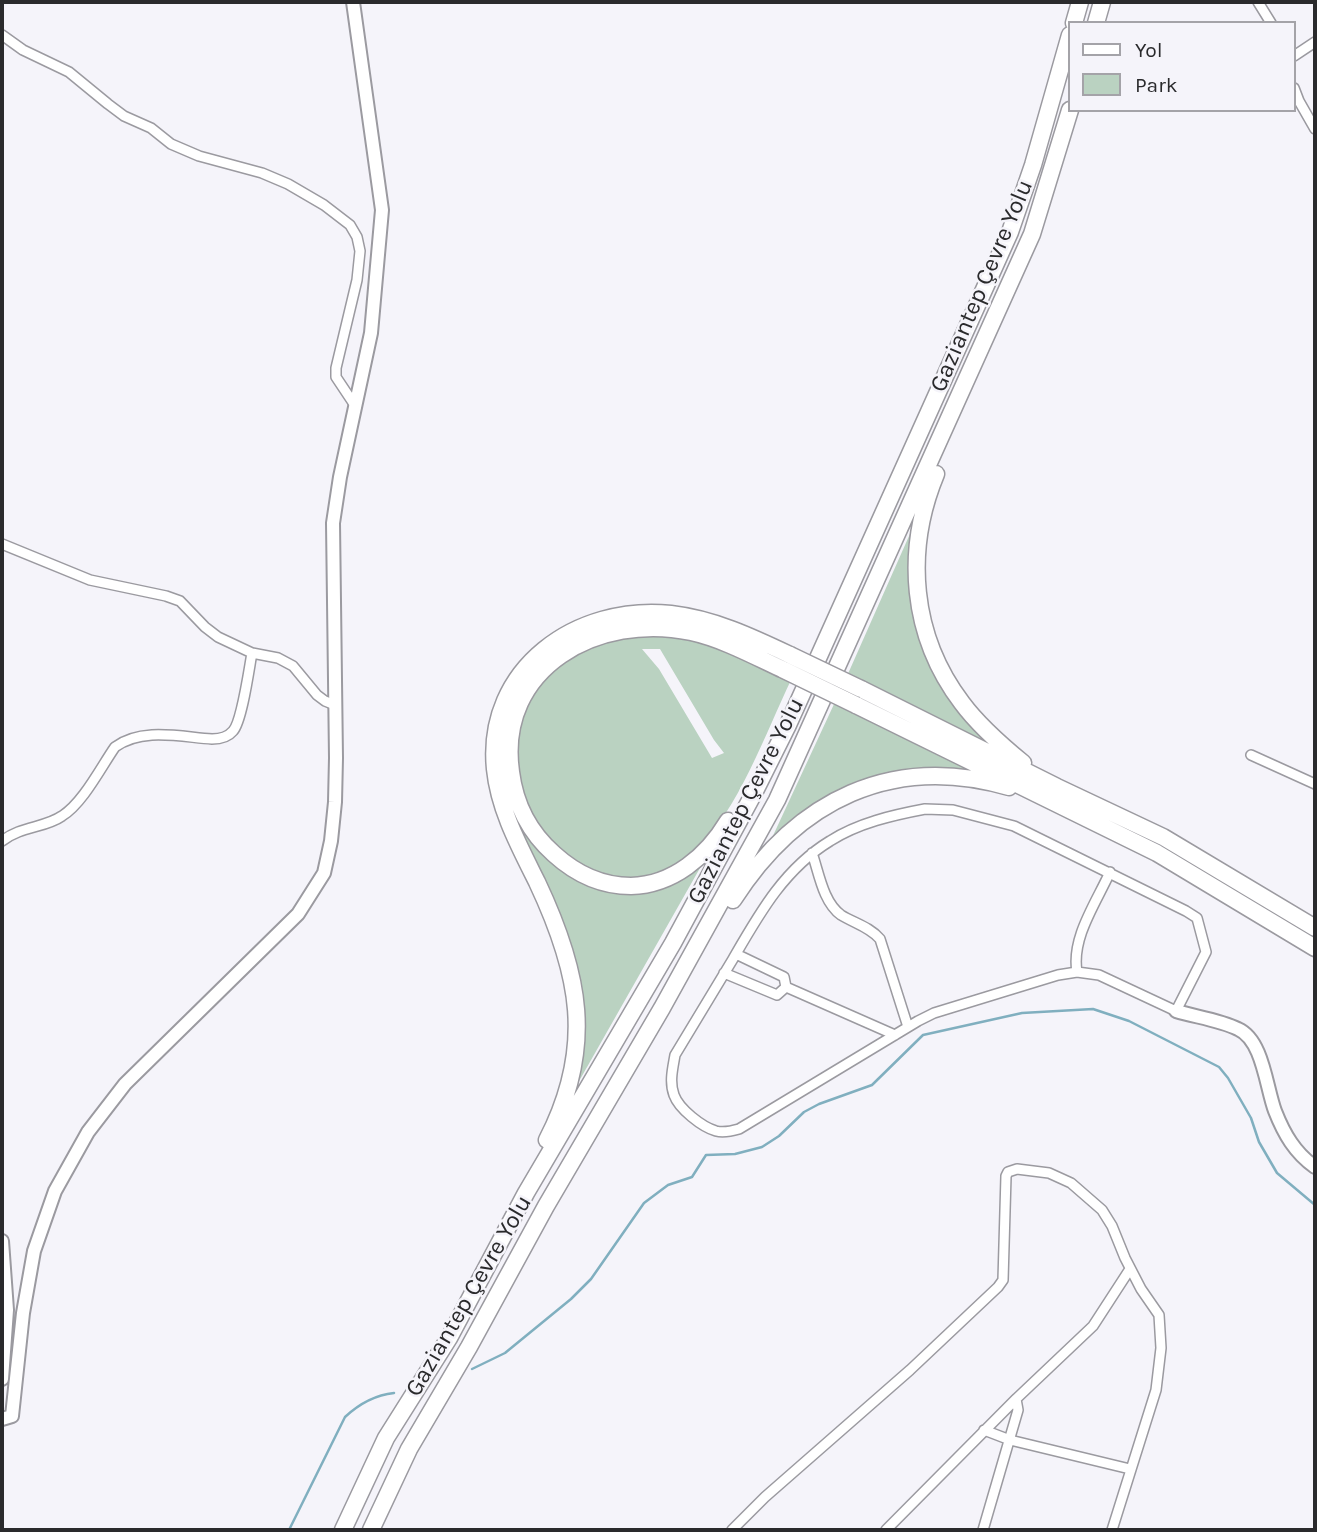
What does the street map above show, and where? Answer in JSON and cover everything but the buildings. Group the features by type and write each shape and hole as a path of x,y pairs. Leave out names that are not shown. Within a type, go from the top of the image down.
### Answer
{"highway":[{"path":"1075,21 1080,2"},
{"path":"1097,21 1102,2"},
{"name":"Gaziantep Çevre Yolu","path":"343,1530 386,1438 449,1338 526,1193 673,943 787,727 1010,232 1033,165 1068,43"},
{"name":"Gaziantep Çevre Yolu","path":"371,1530 409,1449 695,949 777,800 1032,234 1069,112"},
{"path":"956,406 946,449 925,503 916,547 915,573 919,608 926,632 948,681 962,703 993,738 1024,764 1098,814"},
{"path":"526,1193 534,1161 548,1138 566,1097 575,1057 577,1022 573,981 563,941 514,834 498,788 494,755 496,732 502,704 519,673 561,637 581,628 626,615 670,614 711,622 858,697 1057,787 1315,948"},
{"path":"787,662 692,632 651,628 629,629 573,646 542,669 517,708 509,748 512,780 521,810 530,828 557,857 588,878 621,886 640,886 678,873 711,846 787,727"},
{"path":"695,949 722,918 751,872 782,838 819,809 843,796 877,783 914,777 968,778 1098,814 1182,848 1315,928"}],"street":[{"path":"2,1419 12,1416 23,1313 34,1251 55,1191 89,1132 125,1084 298,914 324,873 335,802 333,523 340,477 371,333 382,210 353,2"},
{"path":"1258,2 1269,21"},
{"path":"2,35 23,50 69,72 124,116 151,128 171,144 199,156 262,173 288,184 324,205 350,226 357,237 359,260 357,280 336,368 337,377 356,407"},
{"path":"1296,55 1315,42"},
{"path":"1296,93 1315,129"},
{"path":"2,544 90,580 180,601 218,637 252,653 278,658 293,666 317,695 335,705"},
{"path":"2,841 17,831 64,816 121,742 145,735 212,739 222,738 233,732 239,722 252,653"},
{"path":"1251,755 1315,784"},
{"path":"1176,1011 1206,951 1197,918 1014,826 953,810 925,809 893,815 844,833 812,853 786,877 675,1055 671,1083 674,1096 681,1107 715,1131 739,1129 934,1013 1058,975 1077,972 1099,975 1176,1011 1239,1029 1251,1038 1276,1111 1291,1143 1301,1157 1315,1167"},
{"path":"812,853 826,896 835,909 872,931 880,939 908,1027"},
{"path":"1077,972 1075,960 1079,940 1110,873"},
{"path":"736,954 784,977 786,987"},
{"path":"724,974 777,995 786,987"},
{"path":"786,987 895,1035"},
{"path":"732,1530 765,1497 910,1370 998,1287 1003,1280 1008,1172 1017,1169 1049,1173 1071,1183 1102,1210 1112,1226 1130,1269 1159,1315 1161,1349 1156,1390 1112,1530"},
{"path":"2,1241 7,1310 2,1379"},
{"path":"886,1530 984,1430 1093,1326 1130,1269"},
{"path":"983,1530 1018,1410 1016,1399"},
{"path":"984,1430 1010,1440 1130,1469"}],"green space":[{"path":"913,527 909,562 918,626 999,750 847,676"},
{"path":"651,634 706,642 791,680 738,793 711,834 696,850 649,876 604,875 564,854 534,818 518,773 520,725 544,680 594,645","holes":["642,649 660,649 714,740 724,753 712,758 659,669"]},
{"path":"835,702 991,775 932,771 805,813 771,840"},
{"path":"508,804 519,825 522,821 611,890 704,861 574,1090 583,1020"}],"waterway":[{"path":"472,1369 505,1353 571,1299 591,1279 644,1203 668,1185 692,1177 706,1155 735,1154 762,1147 779,1136 804,1112 872,1085 923,1035 1022,1013 1093,1009 1129,1021 1219,1067 1251,1118 1259,1142 1277,1173 1315,1205"},
{"path":"289,1530 345,1417 368,1401 394,1393"}]}
